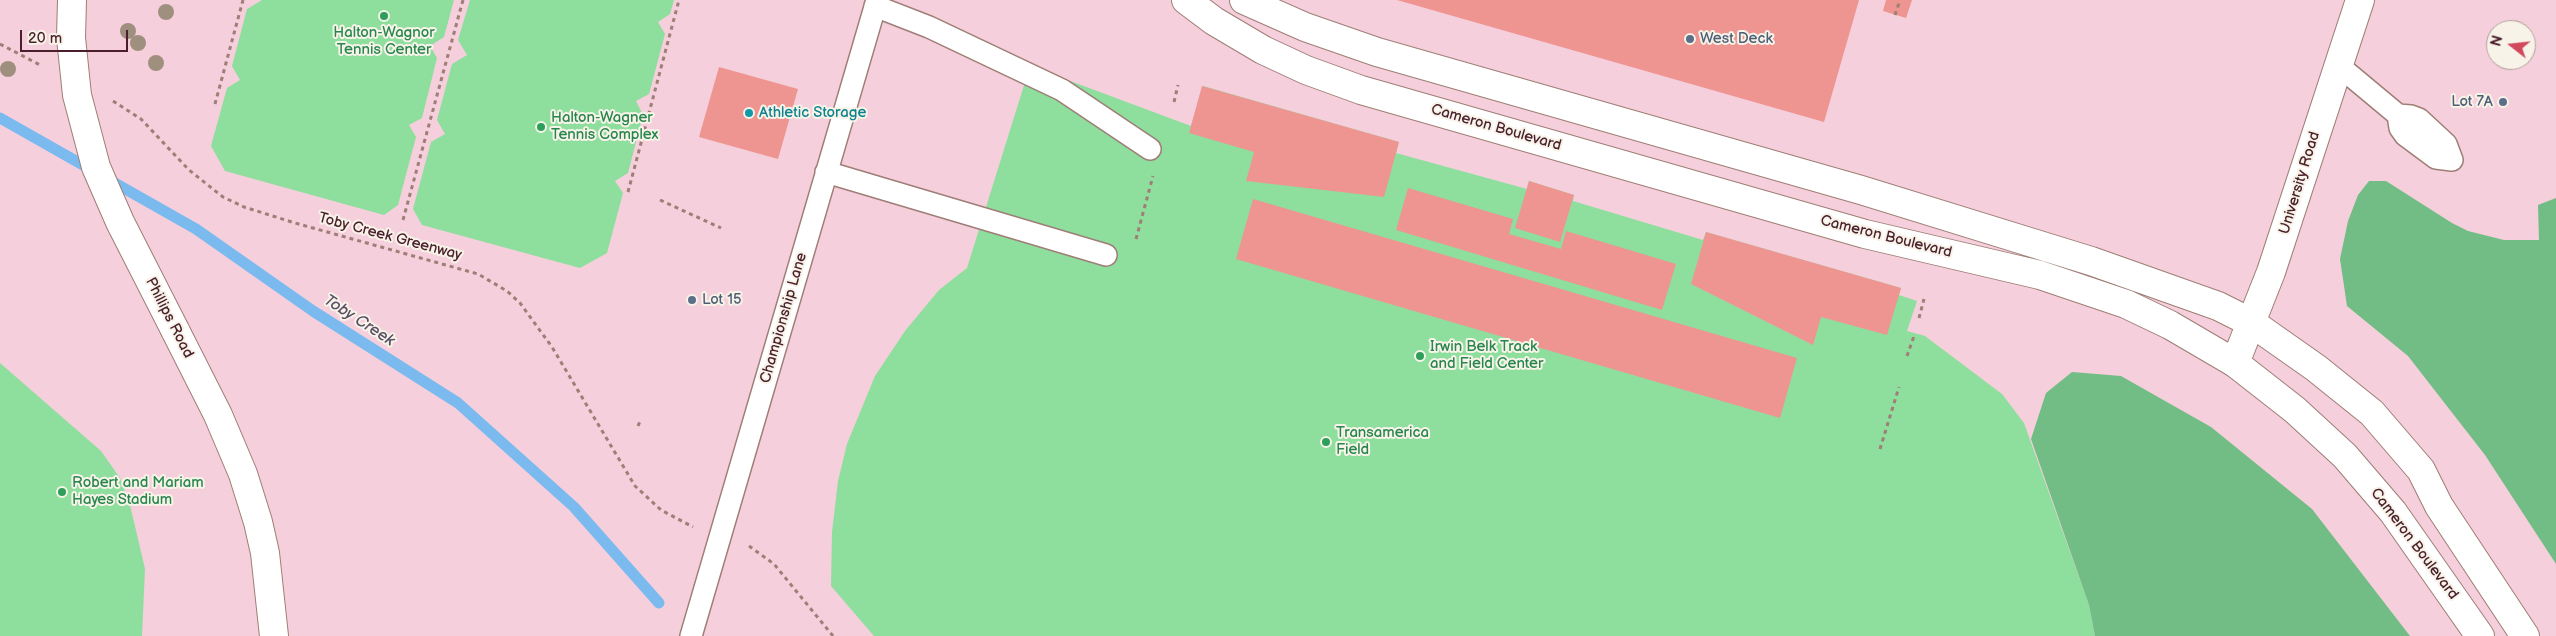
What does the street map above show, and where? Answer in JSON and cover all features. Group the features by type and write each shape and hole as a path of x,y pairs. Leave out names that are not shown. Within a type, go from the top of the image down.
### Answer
{"street":[{"name":"Phillips Road","path":"72,0 71,38 77,95 96,167 120,222 230,442 253,506 264,553 274,636"},
{"name":"Cameron Boulevard","path":"1186,0 1214,22 1263,50 1306,70 1362,90 1866,234 2049,278 2126,304 2189,336 2235,363 2295,410 2345,456 2393,512 2480,636"},
{"path":"1244,0 1305,27 1377,52 1861,190 2091,261 2218,306 2252,323 2316,368 2372,413 2405,449 2421,470 2460,538 2525,636"},
{"name":"University Road","path":"2235,363 2252,323 2283,238 2360,0"}],"lane":[{"path":"876,3 1062,90 1150,149"},
{"name":"Championship Lane","path":"691,636 876,3"},
{"path":"2338,65 2398,115"},
{"path":"826,172 1106,255"}],"path":[{"path":"215,104 243,0"},
{"path":"404,220 463,0"},
{"path":"628,192 679,0"},
{"path":"1895,15 1900,0"},
{"path":"0,44 51,70"},
{"path":"1174,102 1178,86"},
{"name":"Toby Creek Greenway","path":"109,99 126,107 141,119 189,170 223,197 244,207 294,223 478,274 507,291 520,303 552,347 635,486 662,510 697,528"},
{"path":"1136,238 1155,170"},
{"path":"660,200 721,228"},
{"path":"1919,318 1924,299"},
{"path":"1908,356 1914,336"},
{"path":"1880,449 1899,386"},
{"path":"638,426 641,419"},
{"path":"742,543 754,548 774,564 833,636"}],"shaded area":[{"path":"0,0 2556,0 2556,636 0,636"}],"green space":[{"path":"262,0 454,0 444,37 430,46 437,58 422,118 409,125 416,137 398,205 384,215 225,171 211,146 227,88 240,80 232,66 247,9"},
{"name":"Halton-Wagner Tennis Complex","path":"470,0 674,0 670,14 658,22 665,34 649,94 636,101 643,115 628,173 615,181 623,193 607,253 580,268 422,225 413,209 431,142 445,134 437,120 452,64 467,55 458,40"},
{"name":"Irwin Belk Track and Field Center","path":"1030,66 1191,126 1203,86 1399,142 1396,153 1527,189 1529,181 1574,195 1573,201 1703,240 1706,232 1901,288 1899,295 1917,301 1907,331 1925,336 2002,394 2024,423 2089,605 2095,636 874,636 831,586 832,532 838,481 847,444 875,376 905,331 939,290 967,268"},
{"path":"2369,181 2386,181 2468,231 2504,240 2539,240 2538,205 2556,198 2556,564 2485,455 2408,356 2347,306 2340,259 2348,221 2358,195"},
{"name":"Robert and Mariam Hayes Stadium","path":"0,363 101,451 120,478 130,505 145,569 142,636 0,636"},
{"path":"2072,372 2121,376 2211,427 2312,509 2410,636 2095,636 2089,605 2031,439 2046,393"}],"building":[{"name":"West Deck","path":"1397,0 1859,0 1824,122"},
{"path":"1886,0 1912,0 1906,18 1883,11"},
{"name":"Athletic Storage","path":"719,67 798,89 778,159 699,137"},
{"path":"1202,86 1399,142 1384,197 1246,181 1254,152 1189,133"},
{"path":"1529,181 1574,195 1560,242 1515,228"},
{"path":"1408,188 1513,219 1509,234 1561,249 1566,231 1676,264 1662,310 1396,230"},
{"path":"1253,199 1797,358 1780,418 1236,259"},
{"path":"1706,232 1901,288 1887,335 1821,317 1813,345 1691,284"}],"waterway":[{"name":"Toby Creek","path":"0,118 196,229 313,311 458,403 574,507 659,603"}],"place":[{"name":"Halton-Wagnor Tennis Center","path":"384,16"},
{"name":"West Deck","path":"1690,39"},
{"name":"Lot 7A","path":"2503,102"},
{"name":"Athletic Storage","path":"749,113"},
{"name":"Halton-Wagner Tennis Complex","path":"541,127"},
{"name":"Lot 15","path":"692,300"},
{"name":"Irwin Belk Track and Field Center","path":"1420,356"},
{"name":"Transamerica Field","path":"1326,442"},
{"name":"Robert and Mariam Hayes Stadium","path":"62,492"}]}
